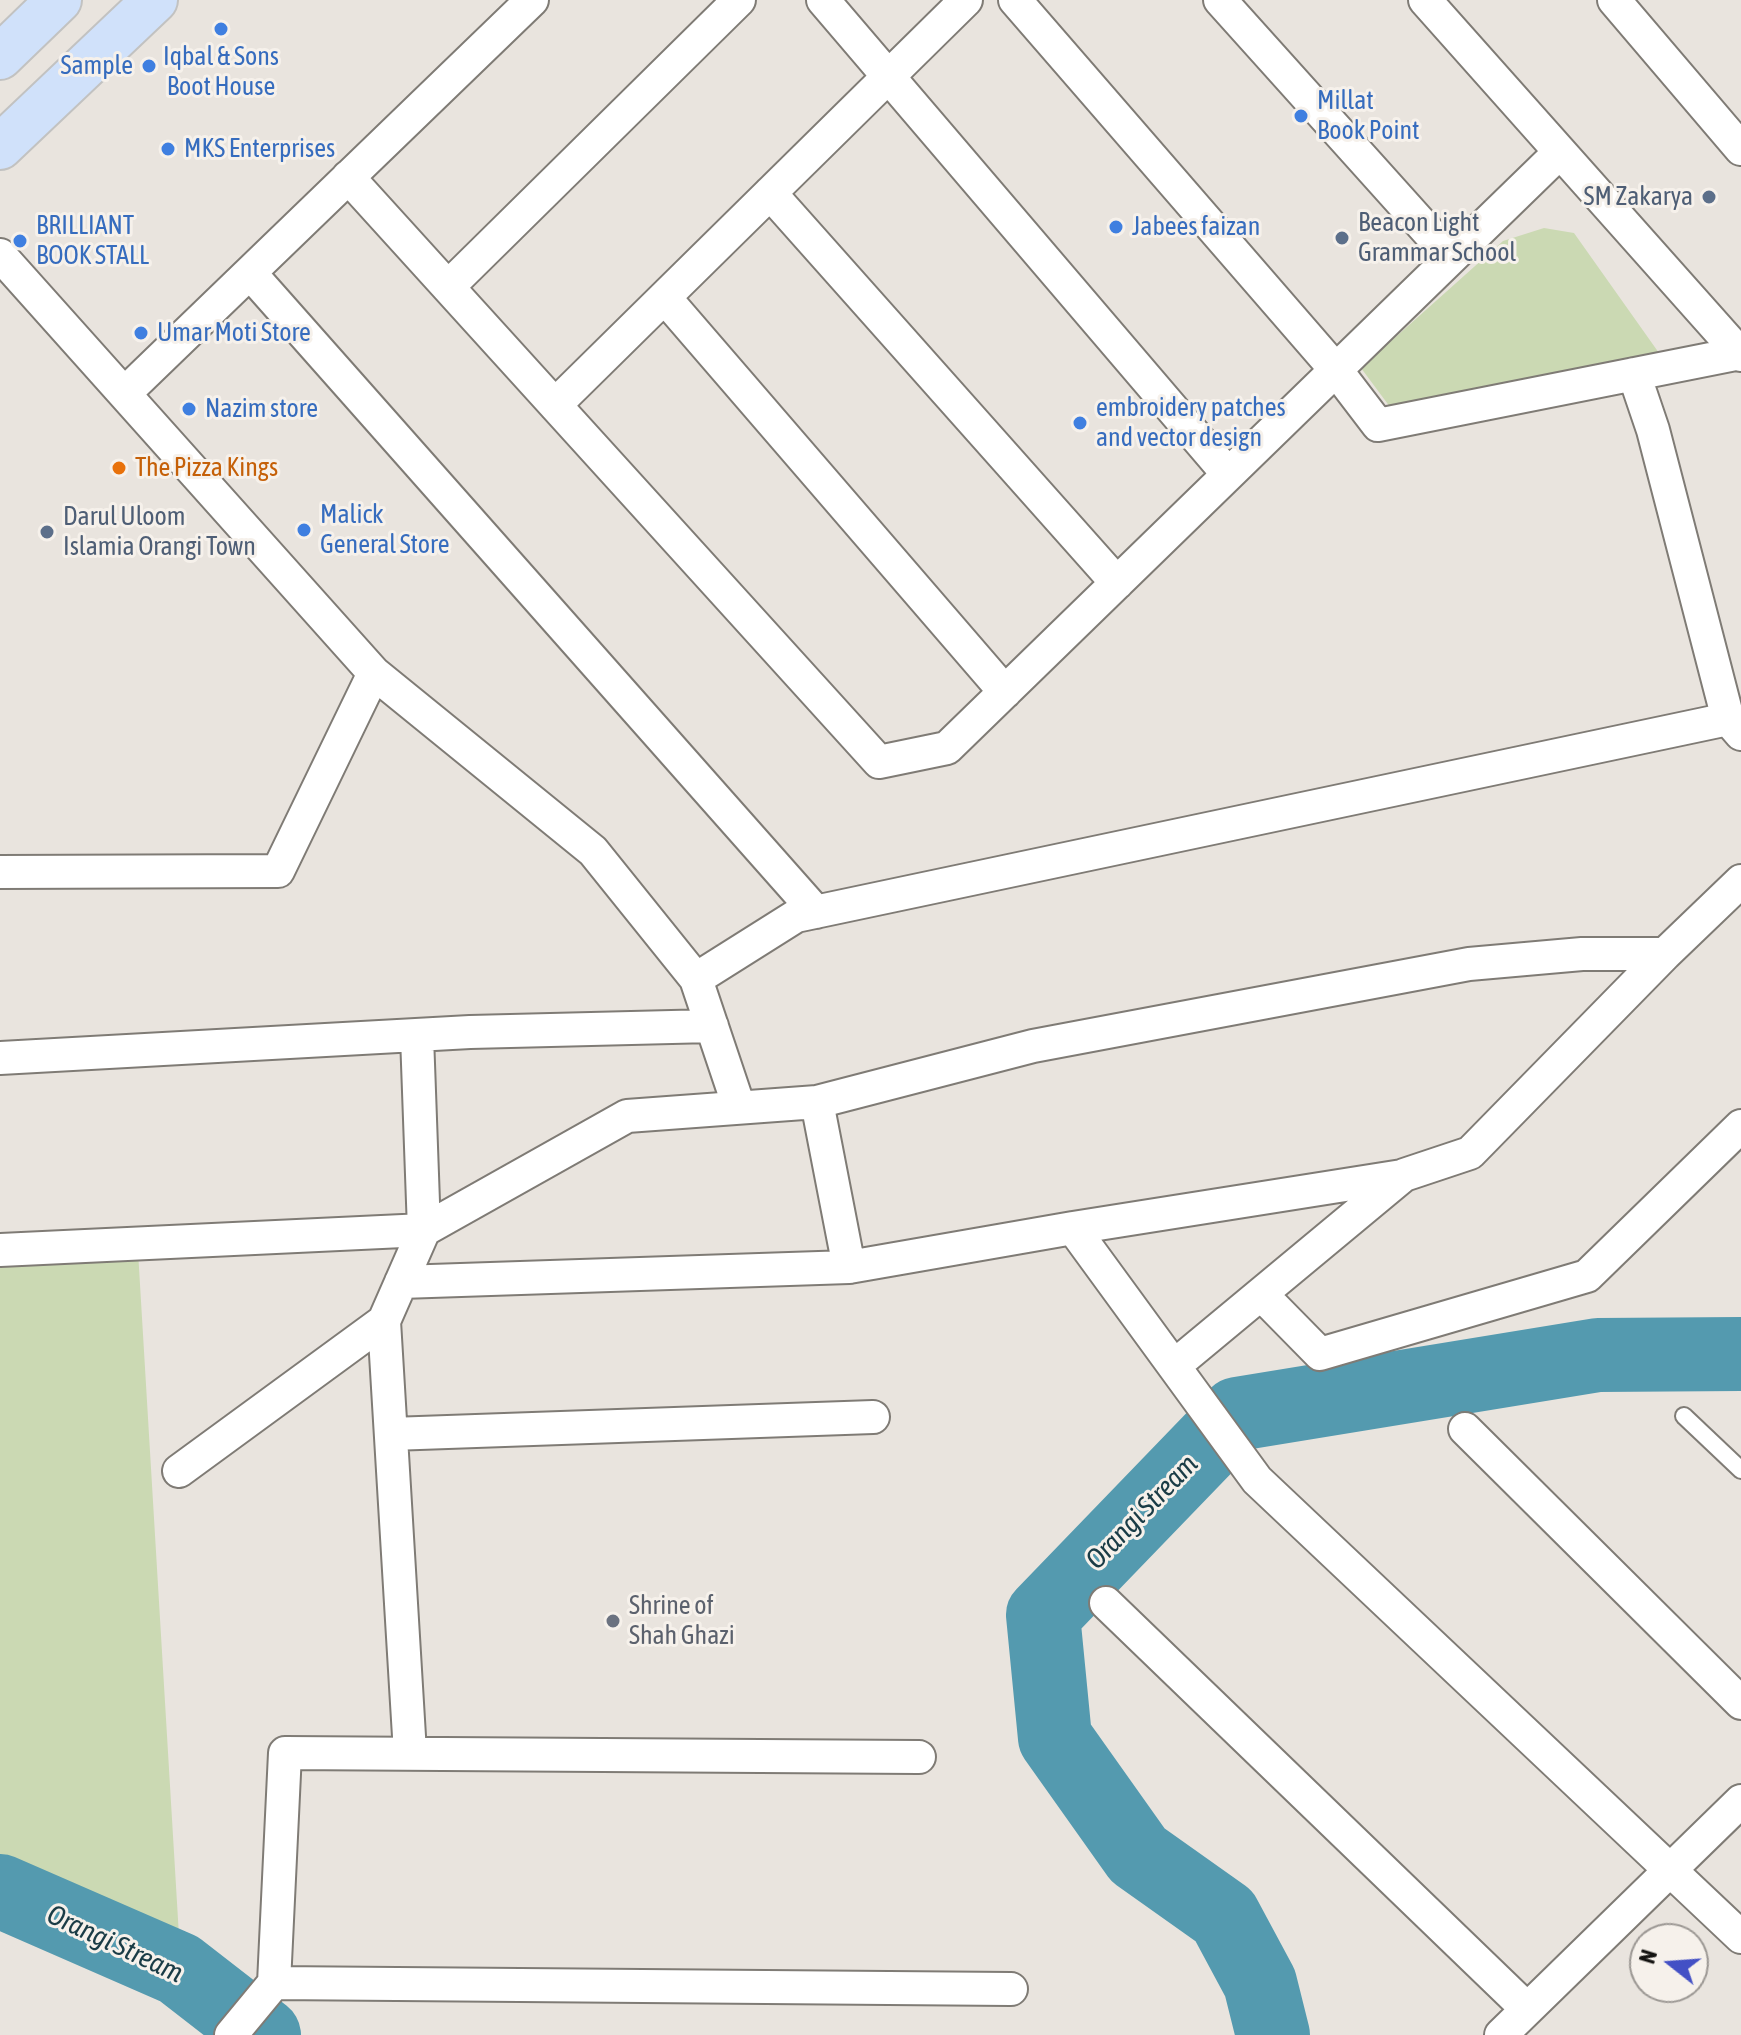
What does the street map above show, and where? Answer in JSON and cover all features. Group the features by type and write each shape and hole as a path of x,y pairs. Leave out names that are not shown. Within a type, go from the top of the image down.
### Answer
{"main road":[{"path":"0,57 59,0"},
{"path":"0,147 155,0"}],"street":[{"path":"125,393 532,0"},
{"path":"448,287 739,0"},
{"path":"823,0 1228,474"},
{"path":"555,405 966,0"},
{"path":"1015,0 1336,370 1378,425 1741,354"},
{"path":"1220,0 1451,257"},
{"path":"1425,0 1741,354"},
{"path":"1614,0 1741,149"},
{"path":"348,177 879,762 947,748 1560,152"},
{"path":"770,193 1117,583"},
{"path":"0,255 374,673 593,851 696,979 739,1107"},
{"path":"250,273 816,912"},
{"path":"665,298 1005,692"},
{"path":"696,979 796,916 1735,726 1653,430 1634,374"},
{"path":"0,872 278,871 374,673"},
{"path":"401,1282 849,1267 1404,1175 1470,1153 1741,881"},
{"path":"0,1250 424,1230 627,1116 817,1102 1033,1046 1469,964 1582,954 1665,954"},
{"path":"0,1058 417,1036 712,1026"},
{"path":"410,1753 384,1321 424,1230 417,1036"},
{"path":"817,1102 849,1267"},
{"path":"1261,1294 1320,1354 1587,1276 1741,1126"},
{"path":"1175,1367 1404,1175"},
{"path":"1073,1228 1257,1480 1741,1937"},
{"path":"179,1471 384,1321"},
{"path":"391,1434 873,1417"},
{"path":"1465,1429 1741,1703"},
{"path":"1106,1603 1527,2009"},
{"path":"231,2035 273,1985 285,1753 919,1757"},
{"path":"1501,2035 1741,1801"},
{"path":"273,1985 1011,1989"}],"lane":[{"path":"1684,1416 1741,1470"}],"green space":[{"path":"1544,228 1574,233 1659,353 1390,407 1361,368 1503,241"},
{"path":"138,1251 179,1936 0,1861 0,1259"}],"waterway":[{"name":"Orangi Stream","path":"1273,2035 1260,1983 1224,1916 1138,1855 1055,1738 1043,1615 1237,1414 1598,1355 1741,1354"},
{"name":"Orangi Stream","path":"0,1891 179,1969 264,2035"}],"place":[{"name":"Iqbal & Sons Boot House","path":"221,29"},
{"name":"Sample","path":"149,66"},
{"name":"Millat Book Point","path":"1301,116"},
{"name":"MKS Enterprises","path":"168,149"},
{"name":"SM Zakarya","path":"1709,197"},
{"name":"Jabees faizan","path":"1116,227"},
{"name":"Beacon Light Grammar School","path":"1342,238"},
{"name":"BRILLIANT BOOK STALL","path":"20,241"},
{"name":"Umar Moti Store","path":"141,333"},
{"name":"Nazim store","path":"189,409"},
{"name":"embroidery patches and vector design","path":"1080,423"},
{"name":"The Pizza Kings","path":"119,468"},
{"name":"Malick General Store","path":"304,530"},
{"name":"Darul Uloom Islamia Orangi Town","path":"47,532"},
{"name":"Shrine of Shah Ghazi","path":"613,1621"}]}
